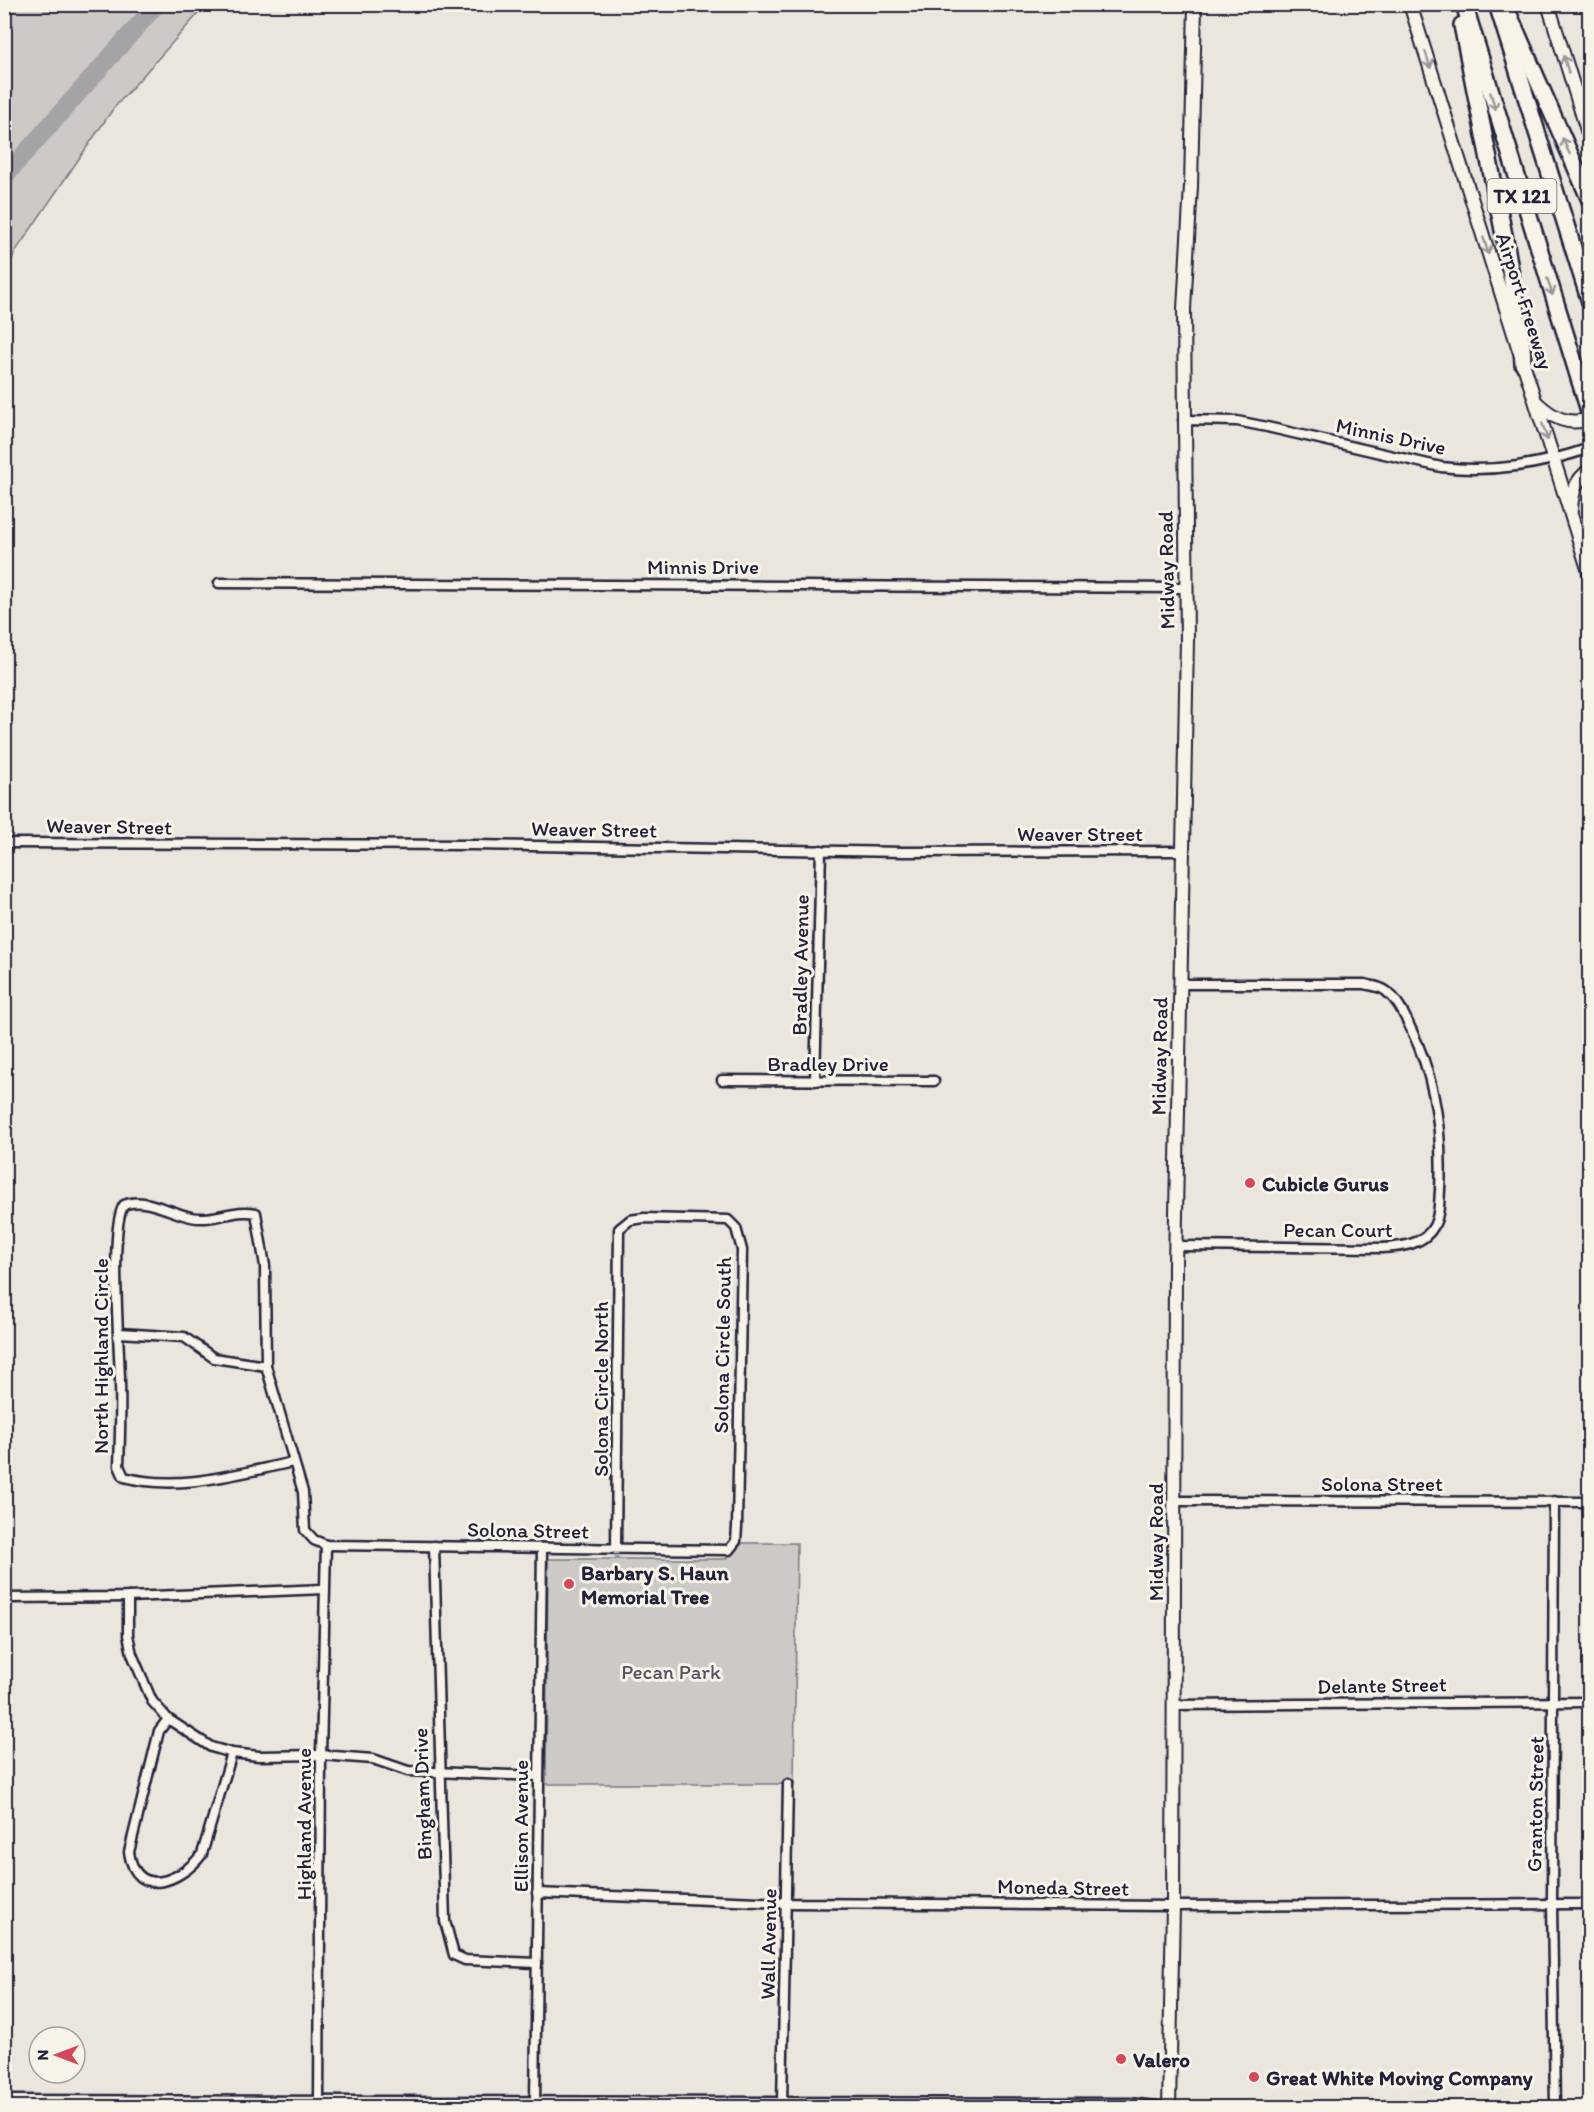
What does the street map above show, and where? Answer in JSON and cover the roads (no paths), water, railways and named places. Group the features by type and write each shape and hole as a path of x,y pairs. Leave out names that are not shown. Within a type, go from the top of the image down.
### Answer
{"highway":[{"path":"1458,4 1506,245 1522,342 1523,364"},
{"name":"Airport Freeway","path":"1464,4 1590,414"},
{"name":"TX 121","path":"1497,4 1590,302"},
{"path":"1505,4 1590,200"}],"main road":[{"name":"Midway Road","path":"1169,2108 1173,1906 1176,1246 1184,851 1186,588 1184,309 1191,186 1195,4"},
{"name":"Airport Freeway","path":"1410,4 1590,575"},
{"path":"1548,4 1590,141"},
{"path":"1536,403 1546,412 1566,422 1579,423 1590,419"},
{"path":"1571,518 1574,488 1579,479 1590,470"}],"street":[{"name":"Minnis Drive","path":"1183,420 1237,421 1441,467 1468,470 1527,466 1590,448"},
{"name":"Minnis Drive","path":"219,583 1186,588"},
{"name":"Weaver Street","path":"4,843 1184,851"},
{"name":"Bradley Avenue","path":"815,1081 820,850"},
{"name":"Pecan Court","path":"1176,1246 1372,1248 1407,1246 1417,1242 1434,1227 1438,1214 1441,1154 1438,1107 1422,1053 1399,1004 1386,991 1364,984 1180,984"},
{"name":"Bradley Drive","path":"722,1080 934,1081"},
{"name":"North Highland Circle","path":"266,1366 265,1266 255,1213 246,1211 212,1219 192,1218 139,1202 131,1202 120,1210 117,1266 119,1466 124,1477 144,1483 185,1483 294,1462"},
{"name":"Solona Circle South","path":"619,1229 630,1220 714,1218 734,1224 740,1237 737,1527 736,1541 729,1550"},
{"name":"Solona Circle North","path":"616,1550 619,1229"},
{"path":"119,1333 184,1337 214,1358 266,1366 303,1492 305,1530 314,1540 326,1545"},
{"name":"Solona Street","path":"1174,1501 1590,1502"},
{"name":"Granton Street","path":"1554,1501 1552,1903 1555,2108"},
{"name":"Solona Street","path":"326,1545 729,1550"},
{"name":"Highland Avenue","path":"319,2103 321,1755 326,1545"},
{"name":"Bingham Drive","path":"434,1546 439,1773 446,1921 454,1955 480,1961 537,1963"},
{"name":"Ellison Avenue","path":"535,2104 542,1548"},
{"path":"4,1598 128,1598 324,1589"},
{"path":"128,1598 128,1635 135,1664 152,1701 168,1719 211,1747 231,1753 259,1756 321,1755 373,1760 408,1771 538,1776"},
{"name":"Delante Street","path":"1174,1705 1590,1702"},
{"path":"168,1719 159,1731 129,1852 131,1867 141,1878 154,1882 170,1880 192,1867 202,1854 231,1753"},
{"name":"Wall Avenue","path":"782,2105 788,1784"},
{"name":"Moneda Street","path":"537,1893 786,1903 1173,1906 1590,1904"},
{"path":"4,2101 18,2104 289,2105 319,2103 579,2106 1130,2104 1162,2108"}],"waterway":[{"path":"4,177 157,4"}],"place":[{"name":"Cubicle Gurus","path":"1250,1183"},
{"name":"Barbary S. Haun Memorial Tree","path":"569,1584"},
{"name":"Valero","path":"1121,2059"},
{"name":"Great White Moving Company","path":"1254,2077"}],"park label":[{"name":"Pecan Park","path":"671,1671"}]}
